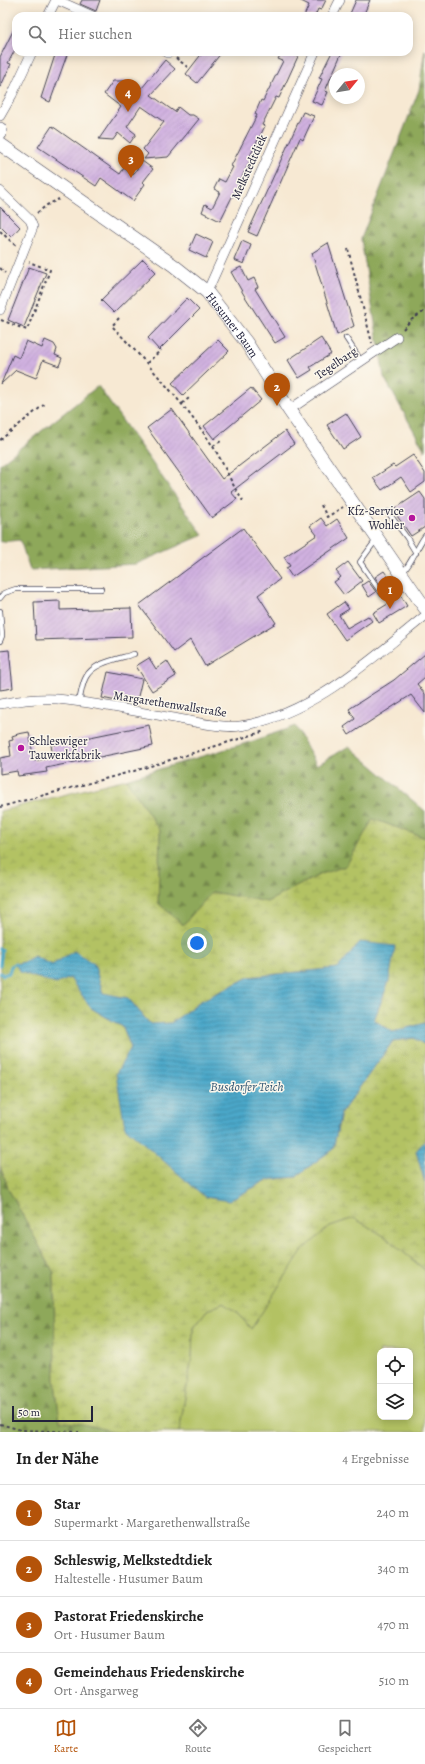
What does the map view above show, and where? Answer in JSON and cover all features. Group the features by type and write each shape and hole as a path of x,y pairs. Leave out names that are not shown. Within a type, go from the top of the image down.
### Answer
{"street":[{"path":"50,12 56,0 84,12"},
{"path":"334,12 340,0"},
{"path":"0,116 12,95 30,56"},
{"name":"Melkstedtdiek","path":"207,292 313,56"},
{"path":"0,129 0,134"},
{"name":"Husumer Baum","path":"0,144 174,266 207,292 246,342 289,410 352,501 408,586 425,608"},
{"path":"0,191 30,220 33,227 0,310"},
{"name":"Tegelbarg","path":"289,410 397,337"},
{"name":"Margarethenwallstraße","path":"0,704 20,700 65,700 200,723 238,726 273,718 322,695 357,670 425,616"}],"lane":[{"path":"346,338 360,361"},
{"path":"388,512 416,553"},
{"path":"400,574 409,566 425,536"},
{"path":"377,539 360,562 382,594 408,586"},
{"path":"0,598 4,593 16,589 101,589"},
{"path":"0,611 2,636 0,641"},
{"path":"79,702 86,677 92,669 107,662 134,654"}],"path":[{"path":"173,56 190,69"},
{"path":"39,210 59,199"},
{"path":"0,231 21,256 50,270 27,330 0,319"},
{"path":"348,249 374,352"},
{"path":"397,337 412,320 425,311"},
{"path":"118,318 112,326 182,404 213,446 243,502"},
{"path":"147,364 161,350"},
{"path":"182,404 189,398"},
{"path":"0,440 46,403"},
{"path":"213,446 221,440"},
{"path":"321,505 327,517 352,501"},
{"path":"0,1424 21,1430 79,1432"}],"green space":[{"path":"425,50 425,451 384,377 361,239 419,90"},
{"path":"98,386 203,535 136,564 30,570 20,540 0,542 0,464"},
{"path":"295,726 317,765 349,746 425,811 425,838 373,819 346,866 321,874 267,902 212,892 183,925 158,903 160,831 126,779 253,741"},
{"path":"126,779 160,831 158,903 183,925 212,892 267,902 321,874 346,866 373,819 425,838 425,1023 393,1032 374,1020 389,981 360,942 338,968 249,977 199,1002 171,1023 150,1024 128,998 103,994 94,964 52,965 34,956 24,962 15,964 70,978 91,1008 123,1027 131,1048 116,1073 229,1200 267,1180 295,1177 333,1149 341,1113 393,1041 414,1038 425,1045 425,1141 416,1151 425,1183 425,1270 384,1236 354,1218 330,1226 302,1251 251,1329 237,1312 224,1303 207,1310 193,1328 192,1357 179,1432 116,1432 83,1424 60,1421 55,1382 54,1273 9,1190 0,1166 0,811"},
{"path":"0,1166 9,1190 54,1273 55,1382 60,1420 116,1432 0,1432"},
{"path":"354,1218 384,1236 425,1270 425,1432 179,1432 192,1357 193,1328 207,1310 224,1303 237,1312 251,1329 302,1250 330,1226"}],"water":[{"name":"Busdorfer Teich","path":"360,942 395,946 389,981 374,1020 393,1032 425,1023 425,1045 414,1038 393,1041 341,1113 333,1149 295,1177 267,1180 229,1201 205,1197 125,1127 116,1073 131,1048 123,1027 91,1008 70,978 56,984 20,972 15,964 24,962 34,956 52,965 74,951 94,964 103,993 128,998 150,1024 171,1023 199,1002 249,977 338,968"},
{"path":"425,1141 425,1183 416,1151"}],"building":[{"path":"82,0 100,0 96,11 80,4"},
{"path":"299,0 326,0 321,10 318,9 317,12 306,12 309,5"},
{"path":"356,0 370,0 365,12 351,12"},
{"path":"12,33 12,56 8,63 11,64 0,88 0,57"},
{"path":"55,56 67,56 50,102 41,98"},
{"path":"200,56 219,56 197,83 186,74"},
{"path":"280,56 298,56 279,98 276,97 262,125 265,126 250,156 252,157 220,221 202,212 205,204 212,208 220,192 214,189 219,179 225,182 233,167 231,166 257,115 255,114 261,100 263,101 283,61 278,59"},
{"path":"330,56 340,56 335,68 329,68 329,82 325,91 328,92 322,105 312,101 322,79 319,78"},
{"path":"165,60 175,69 151,95 175,112 178,107 188,115 193,115 199,119 168,157 144,159 148,154 143,149 164,122 141,106 127,127 136,134 130,143 118,133 113,140 99,139 121,107 104,94 113,81 132,81 142,88"},
{"path":"303,112 314,116 303,140 300,138 257,236 248,232"},
{"path":"52,126 120,174 124,168 133,175 142,161 153,169 143,182 145,184 133,201 101,178 96,186 38,147"},
{"path":"0,207 20,227 11,237 0,226"},
{"path":"196,234 213,242 206,258 189,250"},
{"path":"242,241 251,245 244,264 234,260"},
{"path":"328,243 354,326 337,335 312,253"},
{"path":"143,259 156,272 114,313 101,300"},
{"path":"29,267 46,273 24,327 8,320"},
{"path":"241,267 248,281 254,278 258,287 255,289 285,337 275,343 231,272"},
{"path":"187,298 199,310 159,350 148,338"},
{"path":"321,338 331,354 310,367 312,370 299,378 288,360"},
{"path":"45,340 54,344 57,349 55,355 62,358 59,366 43,360 36,378 16,370 1,384 13,355 19,358 26,341 42,348"},
{"path":"218,340 229,351 183,395 172,383"},
{"path":"251,388 261,400 214,439 204,426"},
{"path":"172,409 222,479 285,431 294,444 231,492 237,499 212,518 147,428"},
{"path":"346,413 361,437 343,449 327,425"},
{"path":"413,455 425,473 425,482 411,492 401,477 382,490 373,478 393,465 395,467"},
{"name":"Kfz-Service Wohler","path":"420,492 425,499 425,527 411,536 393,510"},
{"path":"321,518 327,526 337,519 349,538 292,577 286,568 290,566 284,557 317,535 310,526"},
{"path":"243,528 280,579 258,595 276,623 205,666 190,640 174,652 139,605"},
{"path":"348,562 362,581 344,595 334,582 341,577 336,571"},
{"path":"384,571 392,582 382,588 375,577"},
{"path":"368,581 376,592 369,597 362,585"},
{"path":"401,596 407,606 379,623 373,613"},
{"path":"60,601 60,610 131,608 132,637 36,640 34,602"},
{"path":"344,602 349,609 339,615 347,628 368,616 372,621 345,640 327,614"},
{"path":"9,650 13,688 0,690 0,651"},
{"path":"425,654 425,677 417,684 425,694 425,713 411,695 349,735 344,727 355,719 349,709 394,680"},
{"path":"149,658 156,669 167,661 176,676 152,691 136,666"},
{"path":"108,672 142,679 136,705 102,698"},
{"path":"149,725 153,746 46,768 47,772 18,776 17,771 0,774 0,758 11,756 9,741 13,740 12,736 18,734 29,732 34,761 53,757 51,745"}],"waterway":[{"path":"0,949 2,950 0,965"},
{"path":"0,973 3,975 9,973 11,966 15,964"}],"place":[{"name":"Gemeindehaus Friedenskirche","path":"128,112"},
{"name":"Pastorat Friedenskirche","path":"131,178"},
{"name":"Schleswig, Melkstedtdiek","path":"277,406"},
{"name":"Kfz-Service Wohler","path":"412,518"},
{"name":"Star","path":"390,609"},
{"name":"Schleswiger Tauwerkfabrik","path":"21,748"}]}
